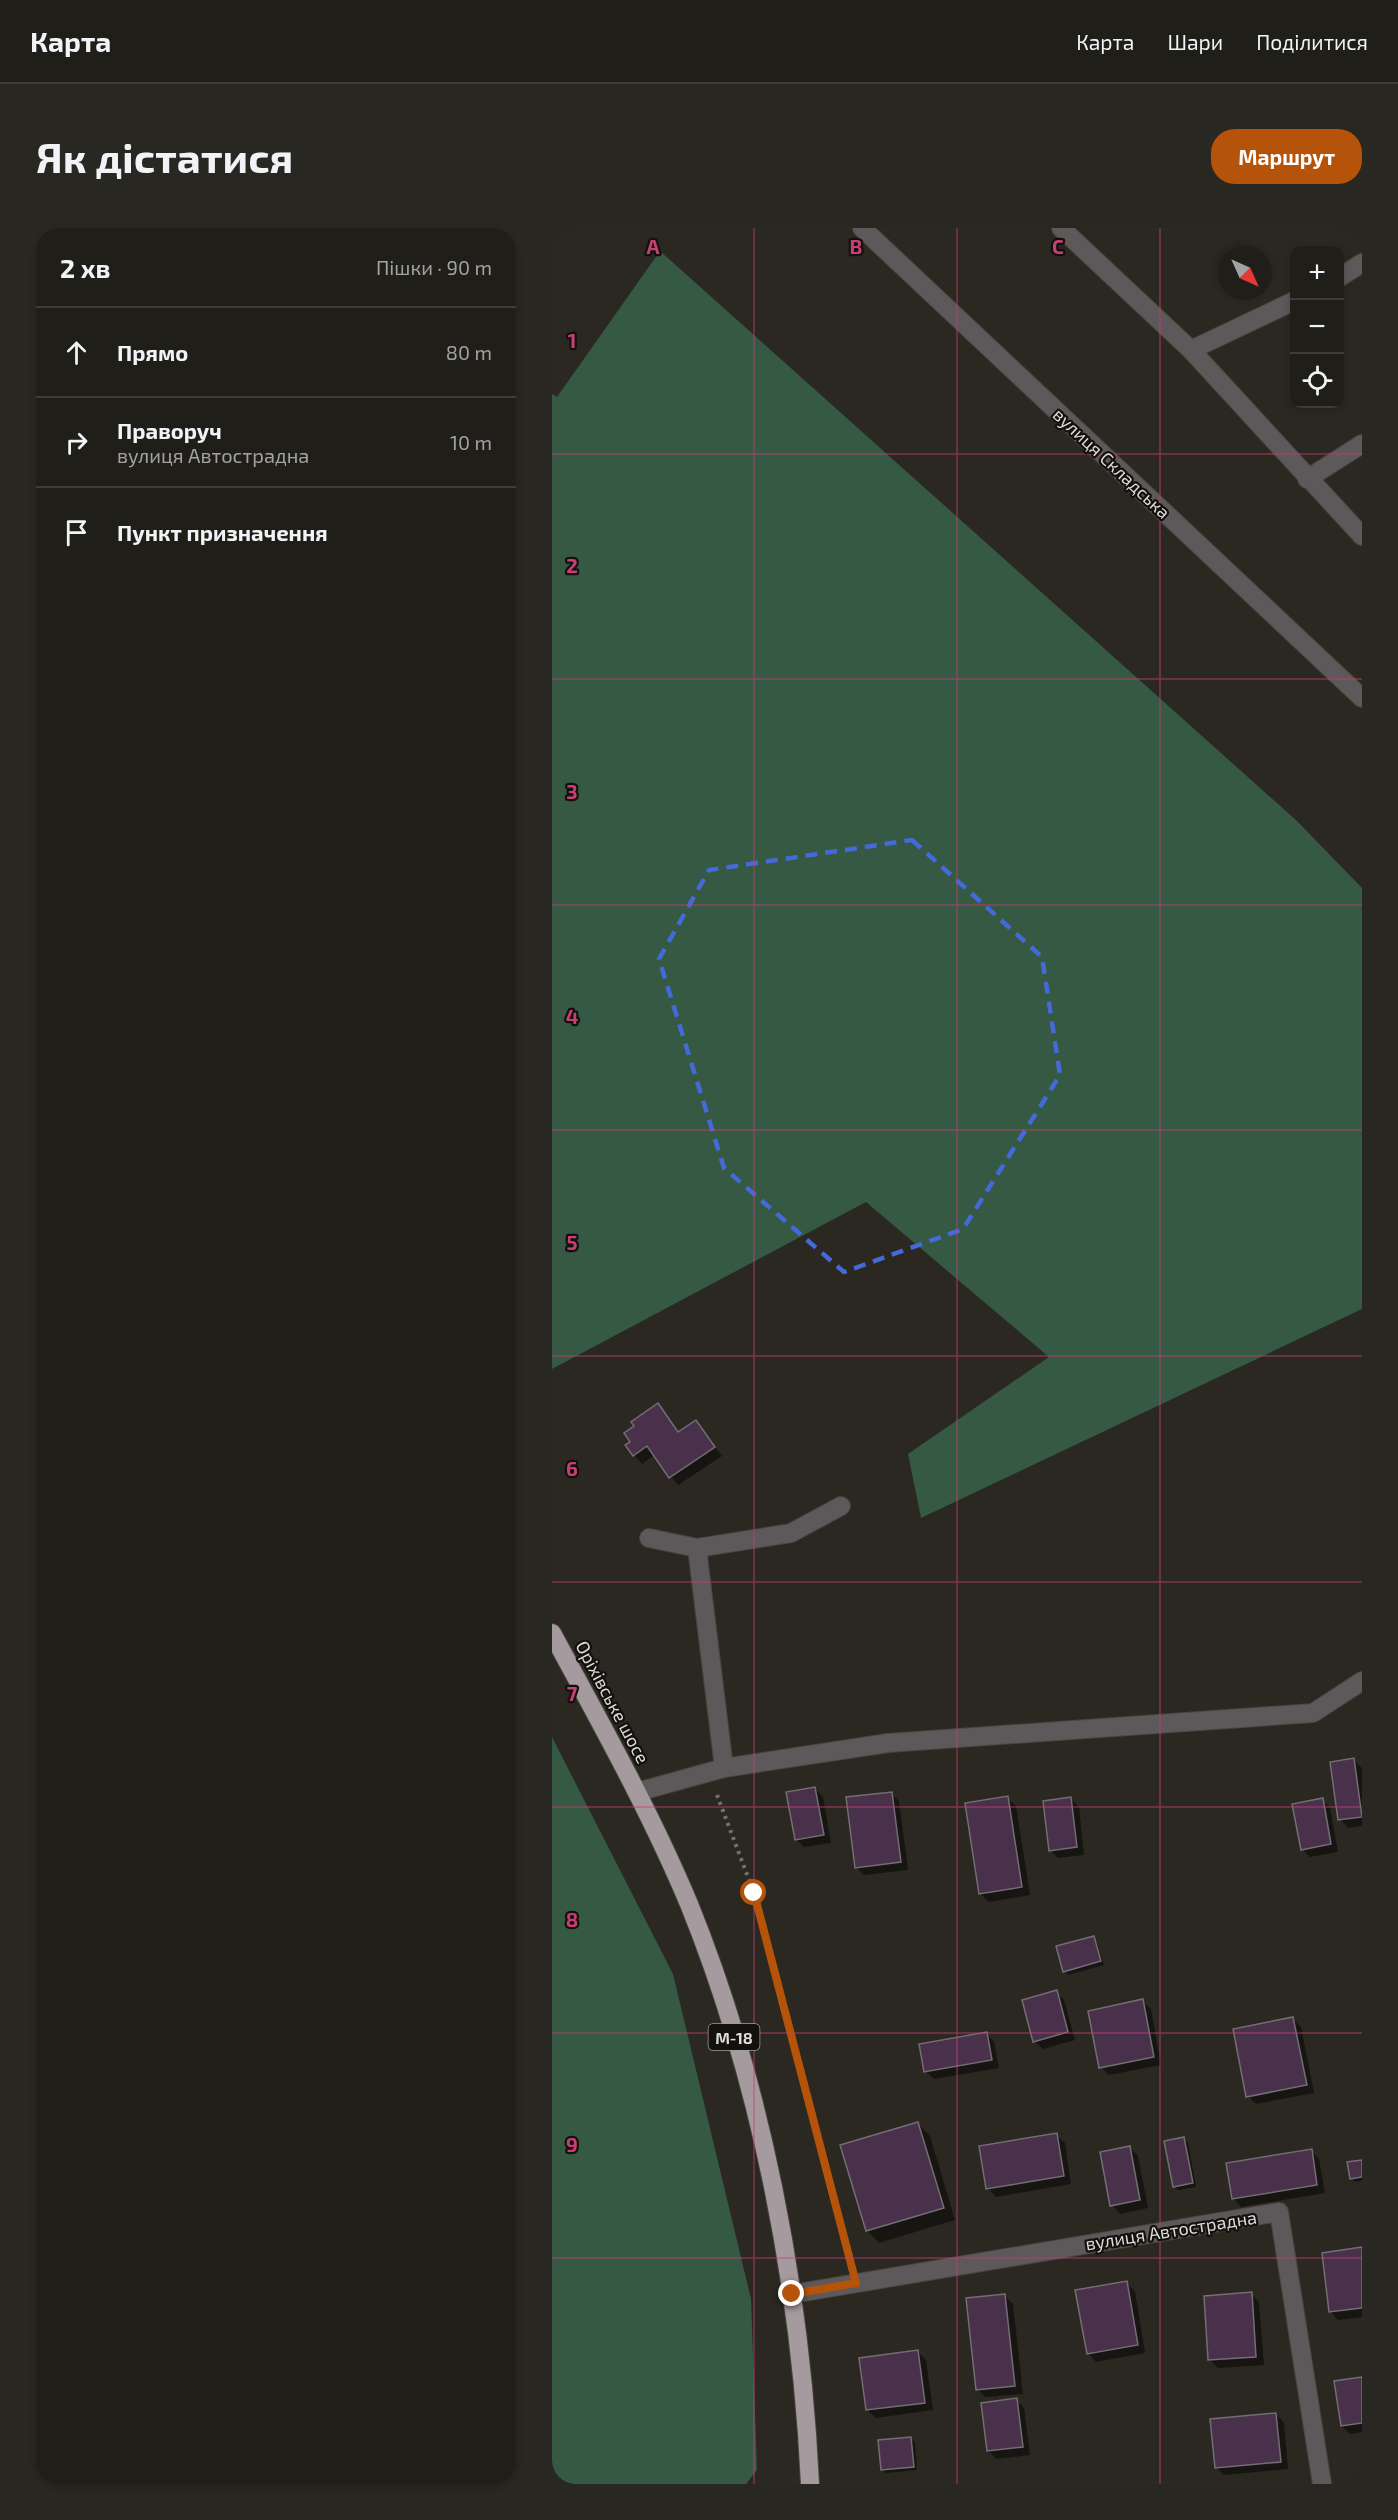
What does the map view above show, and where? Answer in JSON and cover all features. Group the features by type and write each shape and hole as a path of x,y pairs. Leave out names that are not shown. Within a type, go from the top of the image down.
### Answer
{"highway":[{"name":"Оріхівське шосе","path":"552,1633 637,1792"},
{"name":"М-18","path":"637,1792 689,1904 727,2009 765,2152 792,2294 806,2404 810,2484"}],"street":[{"name":"вулиця Складська","path":"862,228 1362,698"},
{"path":"1061,228 1191,350 1362,536"},
{"path":"1344,274 1362,263"},
{"path":"1191,350 1290,303"},
{"path":"1307,478 1362,444"},
{"path":"649,1538 697,1548 791,1533 842,1506"},
{"path":"697,1548 716,1770"},
{"path":"637,1792 716,1770 888,1743 1313,1713 1362,1681"},
{"name":"вулиця Автострадна","path":"792,2294 1279,2212 1322,2484"}],"path":[{"path":"716,1770 754,1893 856,2283"}],"highlighted area":[{"path":"912,840 1042,957 1060,1075 963,1229 844,1272 724,1168 659,959 709,870"}],"green space":[{"path":"660,251 1297,821 1362,888 1362,1309 921,1518 908,1454 1049,1357 866,1202 552,1369 552,394 557,397"},
{"path":"552,1737 673,1974 751,2299 757,2470 746,2484 552,2484"}],"building":[{"path":"658,1403 678,1432 696,1420 715,1447 669,1478 647,1446 633,1456 625,1445 630,1442 624,1433 634,1426 631,1422"},
{"path":"1354,1758 1362,1817 1338,1820 1330,1762"},
{"path":"815,1787 824,1835 795,1840 786,1792"},
{"path":"892,1792 901,1862 855,1868 846,1797"},
{"path":"1008,1796 1022,1887 979,1894 965,1803"},
{"path":"1071,1797 1077,1847 1049,1851 1043,1801"},
{"path":"1323,1798 1331,1844 1301,1850 1292,1804"},
{"path":"1094,1936 1101,1961 1063,1972 1056,1946"},
{"path":"1057,1990 1068,2032 1033,2042 1022,2000"},
{"path":"1143,1999 1154,2057 1099,2068 1088,2011"},
{"path":"1293,2017 1307,2085 1246,2097 1233,2029"},
{"path":"987,2032 992,2060 924,2072 919,2044"},
{"path":"918,2122 944,2208 866,2231 840,2145"},
{"path":"1057,2133 1064,2176 986,2189 979,2146"},
{"path":"1184,2137 1193,2183 1173,2187 1164,2141"},
{"path":"1130,2146 1140,2200 1110,2206 1100,2152"},
{"path":"1312,2149 1317,2185 1232,2199 1226,2163"},
{"path":"1362,2160 1362,2177 1350,2179 1347,2162"},
{"path":"1362,2247 1362,2308 1329,2312 1322,2253"},
{"path":"1127,2281 1138,2345 1087,2354 1075,2290"},
{"path":"1252,2292 1256,2357 1208,2360 1204,2296"},
{"path":"1005,2294 1015,2386 976,2390 966,2298"},
{"path":"918,2350 925,2403 866,2410 859,2358"},
{"path":"1362,2377 1362,2423 1341,2426 1334,2381"},
{"path":"1017,2398 1023,2447 987,2451 981,2403"},
{"path":"1276,2413 1281,2462 1215,2468 1210,2419"},
{"path":"911,2437 914,2467 881,2470 878,2440"}],"route":[{"path":"754,1893 856,2283 792,2294"}]}
